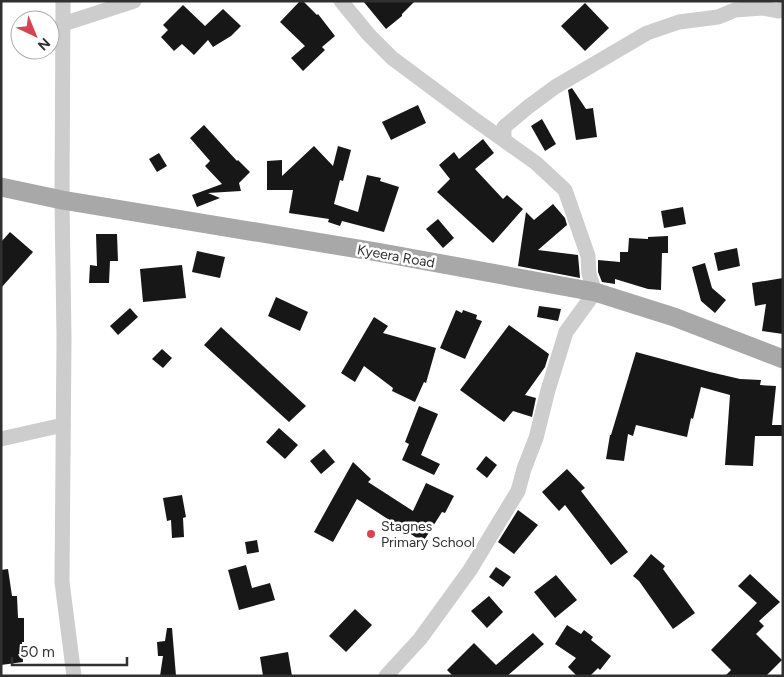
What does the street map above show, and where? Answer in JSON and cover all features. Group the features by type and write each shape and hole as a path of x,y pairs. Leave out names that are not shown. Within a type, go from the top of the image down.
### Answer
{"main road":[{"name":"Kyeera Road","path":"1,187 62,200 377,252 595,292 674,317 783,358"}],"street":[{"path":"62,1 64,338 62,582 74,676"},
{"path":"63,24 134,1"},
{"path":"341,1 392,58 536,163 565,190 588,256 589,274 595,292 566,332 548,390 536,438 518,491 470,570 420,639 386,676"},
{"path":"504,139 504,127 555,87 648,33 679,22 718,17 735,10 763,8 778,11 783,9"},
{"path":"1,439 63,425"}],"building":[{"path":"300,1 303,1 318,14 335,36 322,47 325,50 303,71 291,58 305,46 280,22"},
{"path":"363,1 415,1 402,16 386,29"},
{"path":"585,3 609,28 585,51 561,26"},
{"path":"183,5 205,26 223,9 241,26 231,36 213,47 208,40 194,55 182,44 174,51 161,37 168,30 163,25"},
{"path":"572,88 586,109 593,108 597,137 576,140 568,90"},
{"path":"418,105 426,123 391,140 382,122"},
{"path":"542,119 556,144 545,151 531,126"},
{"path":"204,125 237,161 250,172 239,183 241,191 208,193 220,198 197,207 192,195 222,184 205,166 210,161 190,138"},
{"path":"483,139 494,153 475,169 503,199 507,195 523,209 493,243 437,192 450,179 439,165 454,152 459,159"},
{"path":"314,146 333,166 338,146 351,150 343,181 340,180 334,204 358,212 367,175 381,178 380,181 399,187 384,232 342,221 340,226 328,222 329,219 289,213 293,190 267,190 267,161 282,160 282,176"},
{"path":"159,153 167,166 157,172 149,159"},
{"path":"553,204 565,218 567,225 538,250 578,255 580,278 518,266 526,212 534,220"},
{"path":"683,207 686,224 664,228 661,211"},
{"path":"438,219 454,238 443,248 426,229"},
{"path":"10,232 33,252 1,288 1,242"},
{"path":"96,234 117,234 118,261 110,261 109,283 89,283 90,265 97,266"},
{"path":"668,236 668,253 662,253 661,290 648,289 615,279 615,284 602,282 598,272 598,260 620,262 620,252 628,252 629,238 648,239 648,237"},
{"path":"737,248 740,266 718,271 714,253"},
{"path":"197,251 225,257 220,278 192,272"},
{"path":"705,263 712,288 726,300 715,313 701,301 692,267"},
{"path":"182,265 186,298 143,302 140,269"},
{"path":"783,278 783,334 762,331 766,304 755,306 752,283"},
{"path":"276,297 308,312 300,331 268,316"},
{"path":"539,306 561,309 558,321 537,317"},
{"path":"130,308 138,317 118,335 110,326"},
{"path":"456,310 462,313 463,310 477,315 476,319 482,321 465,359 440,348"},
{"path":"374,317 388,326 383,333 436,348 426,383 424,382 415,402 392,391 393,388 364,366 355,382 341,373"},
{"path":"509,325 549,354 545,367 525,395 536,398 532,417 513,411 504,422 460,390"},
{"path":"221,327 306,406 289,422 204,345"},
{"path":"162,349 172,358 163,368 152,359"},
{"path":"636,352 740,379 761,380 760,385 776,386 772,425 783,425 783,436 755,436 753,466 725,465 730,395 701,387 687,437 636,425 633,436 628,434 624,461 606,459 610,435"},
{"path":"419,406 438,414 421,455 440,464 434,475 402,460 409,444 405,442"},
{"path":"279,428 298,445 285,459 266,442"},
{"path":"324,449 335,462 321,474 310,461"},
{"path":"486,456 497,465 487,478 476,469"},
{"path":"353,462 371,479 368,482 413,511 426,483 454,496 445,513 442,512 423,542 357,499 333,542 314,532"},
{"path":"567,469 585,488 581,491 628,552 611,565 565,505 559,511 542,492"},
{"path":"182,495 186,517 183,518 184,537 172,538 171,520 167,521 163,498"},
{"path":"518,510 538,525 514,554 498,542"},
{"path":"257,540 259,552 247,554 245,542"},
{"path":"651,554 665,566 663,569 695,613 673,629 639,581 633,576"},
{"path":"246,565 252,588 270,583 275,600 239,610 228,570"},
{"path":"496,567 511,577 503,587 489,577"},
{"path":"8,569 12,596 17,596 18,618 24,618 23,662 1,665 1,570"},
{"path":"750,574 780,602 759,621 764,626 756,634 782,660 766,676 725,676 731,670 711,650 757,603 738,586"},
{"path":"556,575 577,600 555,618 534,592"},
{"path":"489,596 503,612 487,628 471,611"},
{"path":"355,609 372,625 346,652 329,636"},
{"path":"567,625 581,634 584,630 593,637 591,640 611,656 600,670 598,668 590,676 577,676 568,667 576,658 555,644"},
{"path":"167,628 172,628 176,676 160,676 163,656 158,656 157,642 165,641"},
{"path":"533,633 544,644 507,676 453,676 447,670 474,643 496,665"},
{"path":"288,652 292,676 263,676 260,657"}],"place":[{"name":"Stagnes Primary School","path":"371,534"}]}
